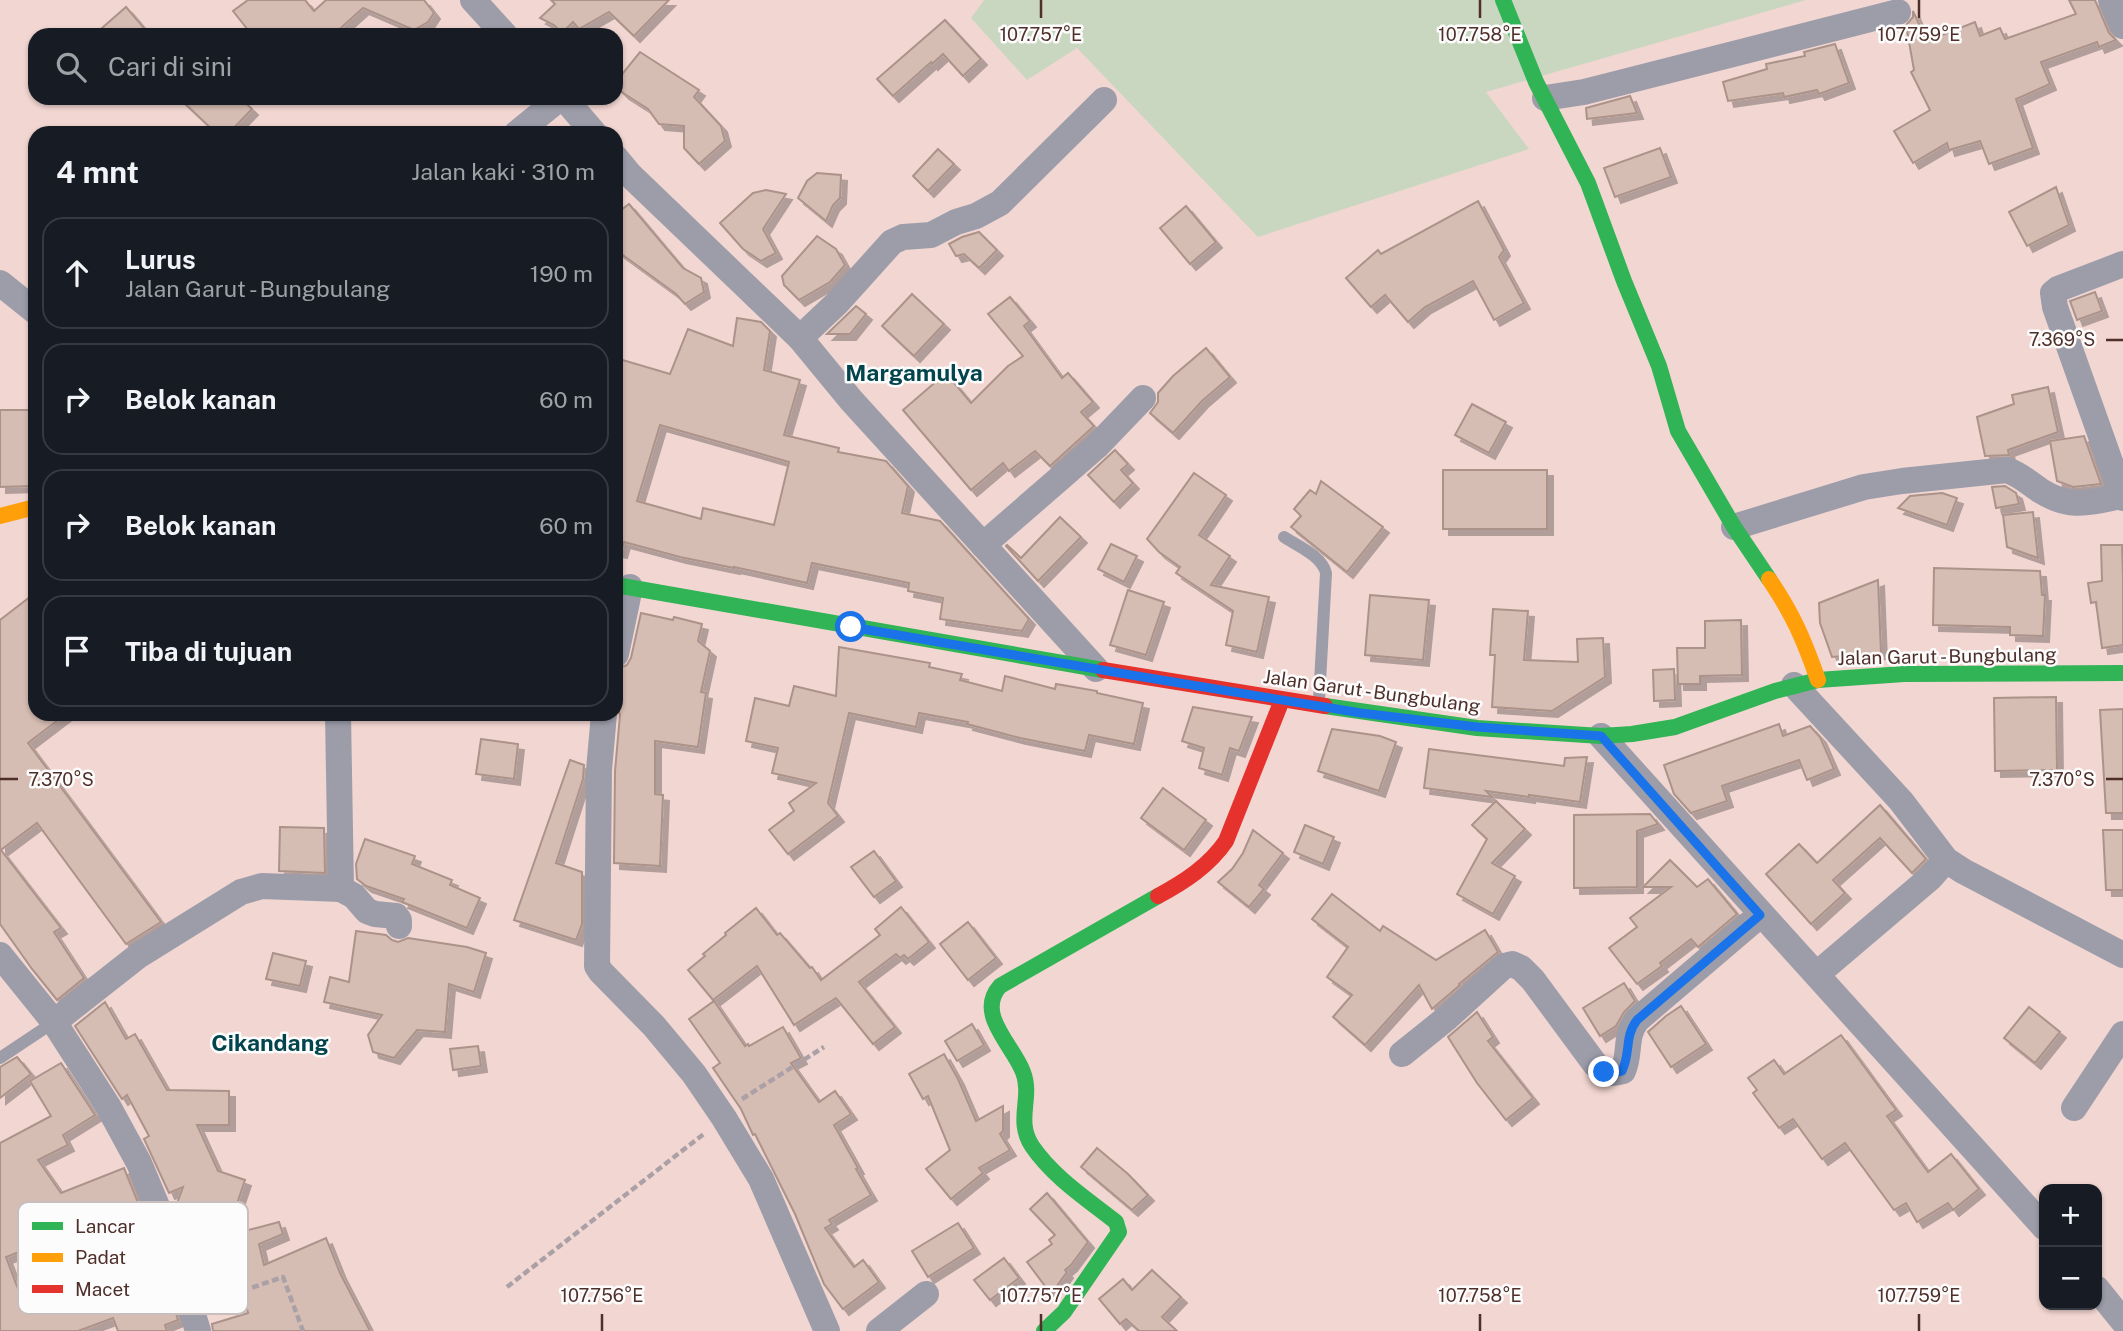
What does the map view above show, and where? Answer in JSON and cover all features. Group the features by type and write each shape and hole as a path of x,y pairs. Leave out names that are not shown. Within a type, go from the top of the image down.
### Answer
{"street":[{"path":"473,0 499,28"},
{"path":"1503,0 1545,98 1588,183 1658,366 1678,431 1734,527 1785,602 1802,634 1806,683 1946,860 2123,955"},
{"path":"2111,0 2123,26"},
{"path":"1545,98 1584,92 1898,12"},
{"path":"800,338 837,303 892,242 903,237 931,235 956,222 988,211 1000,203 1104,100"},
{"path":"526,126 553,105"},
{"path":"568,105 588,126"},
{"path":"623,166 800,338 851,400 1096,669"},
{"path":"1734,527 1874,485 2007,470 2020,475 2037,489 2059,501 2081,503 2123,497 2055,307 2053,293 2123,264"},
{"path":"0,283 28,305"},
{"path":"983,545 1097,446 1143,398"},
{"path":"0,516 28,508"},
{"name":"Jalan Garut - Bungbulang","path":"623,586 1319,706 1477,727 1601,736 1675,727 1806,683 1905,674 2123,673"},
{"path":"1044,1331 1064,1312 1118,1237 1118,1226 1044,1160 1028,1139 1023,1124 1025,1079 992,1017 989,1007 991,998 1000,986 1182,883 1215,857 1226,841 1282,700"},
{"path":"338,721 341,888"},
{"path":"603,721 599,770 597,966 654,1026 694,1074 723,1118 761,1179 827,1331"},
{"path":"1601,736 2039,1221"},
{"path":"1817,974 1930,878 1946,860"},
{"path":"54,1022 138,956 241,892 261,886 341,888 354,896 367,911 396,916 399,926"},
{"path":"1402,1054 1448,1017 1504,965 1512,964 1521,968 1533,980 1595,1064 1604,1072 1622,1071 1627,1060 1630,1029 1637,1020 1760,915"},
{"path":"0,955 54,1022 108,1106 139,1163 155,1202"},
{"path":"2074,1108 2123,1034"},
{"path":"879,1331 926,1294"},
{"path":"2102,1295 2123,1321"}],"lane":[{"path":"1284,537 1320,560 1326,573 1319,706"},
{"path":"0,1058 54,1022"}],"path":[{"path":"507,1287 723,1118 732,1105 824,1047"},
{"path":"248,1289 284,1277 303,1331"},
{"path":"195,1324 214,1314"}],"green space":[{"path":"984,0 1806,0 1486,92 1529,149 1258,237 1077,48 1027,80 971,18"}],"building":[{"path":"248,0 305,0 314,11 326,0 424,0 434,13 428,22 418,28 409,28 363,8 341,28 246,28 233,11"},
{"path":"551,0 669,0 634,36 609,12 581,28 573,22 567,28 557,28 540,18 555,4"},
{"path":"2069,0 2095,0 2109,33 2116,40 2099,47 2097,42 2041,62 2050,84 2016,99 2033,148 1989,164 1980,141 1949,150 1947,143 1913,163 1894,131 1930,110 1911,72 1914,70 1906,25 1913,17 1913,11 1927,41 1975,22 1980,36 2000,28 2005,39 2076,14"},
{"path":"126,7 144,28 102,28"},
{"path":"945,20 981,59 963,76 943,54 893,96 877,79"},
{"path":"1835,44 1849,83 1819,94 1817,90 1784,97 1783,93 1728,101 1723,82 1767,69 1766,64 1805,56 1804,52"},
{"path":"640,52 699,90 694,97 721,126 725,141 699,164 684,148 684,126 659,124 648,109 623,93 623,73"},
{"path":"1630,96 1637,113 1587,119 1586,108"},
{"path":"186,105 248,105 252,109 236,126 209,126"},
{"path":"1660,148 1671,177 1615,197 1604,168"},
{"path":"938,149 954,164 928,191 913,176"},
{"path":"817,173 841,175 840,198 833,205 826,221 798,198 807,181"},
{"path":"2056,187 2069,225 2027,246 2009,212"},
{"path":"766,190 786,194 763,229 776,253 761,261 743,249 720,223 753,193"},
{"path":"1478,201 1504,250 1499,257 1524,303 1494,320 1473,281 1425,307 1408,322 1385,295 1371,307 1346,278 1378,250 1381,254"},
{"path":"629,204 683,268 701,278 704,292 685,304 676,294 623,255 623,209"},
{"path":"1186,206 1216,242 1190,264 1160,228"},
{"path":"979,232 997,250 979,268 964,254 956,256 949,244"},
{"path":"817,236 836,249 845,265 830,282 799,300 784,285 782,276"},
{"path":"2095,292 2102,311 2077,320 2070,301"},
{"path":"912,294 944,324 914,356 882,326"},
{"path":"1010,297 1030,321 1024,326 1062,378 1068,373 1093,402 1081,412 1094,426 1050,466 1035,451 1009,471 1003,463 971,490 903,410 946,373 971,403 1008,366 1023,356 988,314"},
{"path":"856,306 866,314 850,334 827,334"},
{"path":"737,318 761,322 770,331 764,370 800,380 784,435 839,448 838,452 886,461 908,486 902,513 940,521 1029,619 1022,631 940,619 943,598 908,591 909,583 812,563 807,583 680,557 624,542 623,545 623,360 670,374 688,329 733,346","holes":["660,425 789,462 774,525 703,508 701,519 637,501"]},
{"path":"1206,348 1230,377 1202,401 1173,433 1150,413 1158,402 1158,393 1173,376"},
{"path":"2048,387 2058,432 2008,450 2009,455 1985,456 1977,417 2014,404 2012,395"},
{"path":"1472,404 1506,422 1489,453 1455,435"},
{"path":"0,410 28,410 28,486 0,487"},
{"path":"2084,436 2101,484 2073,487 2057,481 2050,441"},
{"path":"1115,450 1128,464 1121,470 1133,483 1114,502 1088,475"},
{"path":"1443,470 1547,470 1547,529 1443,529"},
{"path":"1194,473 1226,495 1199,535 1230,556 1211,585 1269,597 1257,652 1226,645 1233,611 1176,573 1180,567 1159,552 1147,539"},
{"path":"1321,481 1383,527 1347,572 1291,527 1301,516 1294,509 1310,490 1316,494"},
{"path":"2005,486 2016,493 2019,504 1996,508 1992,487"},
{"path":"1942,493 1957,498 1947,525 1898,508 1910,496"},
{"path":"2033,512 2038,558 2007,547 2003,515"},
{"path":"1060,517 1081,537 1038,581 1006,546 1021,558"},
{"path":"1111,544 1137,556 1124,582 1098,569"},
{"path":"2101,545 2122,545 2123,578 2123,645 2102,648 2096,602 2091,603 2088,583 2102,581"},
{"path":"1934,568 2040,571 2042,595 2045,595 2043,636 2010,635 2010,627 1933,625"},
{"path":"1878,580 1881,653 1832,657 1820,623 1819,603"},
{"path":"1128,590 1164,602 1146,655 1110,645"},
{"path":"1370,595 1429,600 1423,660 1365,655"},
{"path":"28,598 28,721 57,721 28,743 161,922 126,944 37,823 1,850 61,928 54,932 84,978 57,1000 0,924 0,620"},
{"path":"1493,609 1528,611 1524,660 1578,662 1577,639 1603,638 1605,677 1552,711 1492,707 1495,655 1490,655"},
{"path":"641,613 702,624 698,641 710,651 701,692 706,693 698,747 655,741 655,794 663,795 660,866 614,863 615,771 619,721 623,721 623,667 631,658"},
{"path":"1741,620 1742,675 1700,676 1700,684 1678,684 1677,648 1705,648 1705,621"},
{"path":"839,647 930,663 929,667 962,674 960,680 1002,691 1005,676 1055,689 1056,684 1143,703 1134,744 1089,735 1085,751 1020,738 967,724 968,722 919,713 916,727 849,713 828,803 838,816 788,854 769,830 794,811 789,803 816,783 772,773 778,748 746,741 755,698 789,706 794,686 836,696"},
{"path":"1674,669 1675,700 1654,701 1653,670"},
{"path":"2056,697 2057,770 1995,771 1994,698"},
{"path":"1193,707 1252,717 1239,751 1230,748 1222,775 1199,768 1204,748 1182,741"},
{"path":"2123,709 2123,813 2106,813 2100,710"},
{"path":"1779,724 1783,736 1810,726 1820,737 1834,769 1807,780 1799,760 1722,786 1727,801 1691,813 1674,794 1664,765"},
{"path":"1332,729 1380,736 1396,742 1379,791 1318,771"},
{"path":"481,739 518,744 514,779 476,774"},
{"path":"1429,749 1564,766 1565,758 1587,757 1580,802 1486,791 1492,797 1424,788"},
{"path":"570,760 584,765 583,779 556,863 582,872 582,924 576,940 514,920"},
{"path":"1163,788 1206,820 1184,850 1141,818"},
{"path":"1496,801 1525,829 1492,863 1515,876 1493,914 1457,894 1487,839 1472,825"},
{"path":"1880,805 1926,859 1912,873 1880,838 1833,880 1845,893 1811,924 1766,874 1799,844 1817,863"},
{"path":"1650,814 1658,824 1637,831 1637,887 1574,888 1574,815"},
{"path":"1305,825 1334,837 1323,864 1294,852"},
{"path":"280,827 324,828 325,873 279,871"},
{"path":"1253,830 1283,853 1259,885 1264,889 1249,907 1218,882 1232,869 1243,853"},
{"path":"2103,830 2123,830 2123,890 2106,890"},
{"path":"365,839 415,856 412,864 452,880 450,885 480,898 467,928 402,902 404,899 366,886 357,879 356,864"},
{"path":"874,851 896,881 874,897 851,867"},
{"path":"1670,860 1697,887 1708,879 1737,914 1698,947 1691,939 1660,963 1662,966 1637,984 1609,948 1637,927 1630,918 1671,887 1643,887"},
{"path":"1332,894 1380,931 1383,926 1436,960 1485,930 1498,952 1432,1009 1419,985 1365,1045 1333,1017 1352,995 1327,977 1348,947 1312,919"},
{"path":"901,907 929,942 908,959 904,955 900,958 896,954 859,982 895,1027 873,1044 836,998 794,1025 757,966 713,1000 688,970 726,935 725,933 756,908 777,935 780,933 821,980 880,935 875,929"},
{"path":"968,922 996,958 968,980 940,944"},
{"path":"356,931 386,935 398,942 408,938 467,947 486,953 474,992 449,984 445,1032 417,1030 394,1058 373,1052 368,1035 382,1015 324,1002 330,977 349,982"},
{"path":"273,953 306,961 300,986 266,979"},
{"path":"1624,983 1635,1001 1624,1012 1616,1026 1600,1036 1583,1008"},
{"path":"714,1001 745,1046 783,1027 801,1058 791,1063 819,1102 835,1091 851,1114 834,1125 871,1195 829,1220 832,1224 825,1228 854,1267 863,1260 879,1282 843,1309 824,1284 795,1214 755,1134 753,1135 741,1109 713,1068 720,1063 689,1019"},
{"path":"105,1002 126,1039 135,1034 167,1090 229,1091 229,1125 197,1125 218,1171 245,1180 238,1202 178,1202 183,1187 169,1193 144,1139 149,1136 127,1095 122,1099 75,1026"},
{"path":"1681,1006 1706,1044 1671,1067 1648,1032"},
{"path":"2029,1007 2060,1032 2035,1063 2004,1038"},
{"path":"1477,1012 1493,1037 1488,1041 1533,1098 1506,1120 1477,1083 1448,1037"},
{"path":"972,1024 984,1045 957,1061 945,1041"},
{"path":"1841,1035 1896,1110 1887,1116 1928,1172 1951,1154 1979,1189 1953,1210 1948,1203 1917,1222 1906,1203 1894,1210 1845,1143 1822,1159 1793,1119 1779,1128 1753,1093 1757,1090 1748,1078 1774,1060 1784,1074"},
{"path":"478,1046 481,1066 453,1070 450,1049"},
{"path":"944,1054 976,1121 1003,1106 1003,1131 1000,1134 1010,1150 979,1168 983,1173 951,1199 926,1169 950,1150 928,1096 923,1099 909,1074"},
{"path":"17,1057 31,1074 0,1098 0,1067"},
{"path":"61,1063 95,1115 63,1135 68,1145 38,1160 61,1193 124,1168 138,1202 18,1202 18,1252 6,1257 18,1289 18,1314 176,1314 178,1320 165,1325 167,1331 118,1331 113,1318 78,1331 0,1331 0,1143 51,1116 30,1081"},
{"path":"1097,1148 1148,1195 1132,1210 1081,1167"},
{"path":"1047,1193 1088,1242 1065,1270 1067,1272 1051,1294 1027,1262 1052,1244 1049,1240 1055,1235 1030,1209"},
{"path":"279,1222 283,1234 259,1244 264,1265 326,1238 340,1273 370,1331 213,1331 212,1324 248,1314 248,1230"},
{"path":"958,1223 974,1248 928,1277 912,1251"},
{"path":"1004,1258 1019,1278 990,1300 974,1280"},
{"path":"1152,1270 1181,1297 1162,1317 1177,1331 1139,1331 1126,1319 1120,1324 1099,1299 1123,1279 1132,1290"}],"traffic: fast":[{"path":"1503,0 1536,82 1588,183 1659,366 1678,431 1734,527 1769,579"},
{"path":"623,586 1103,670"},
{"path":"1325,706 1477,728 1601,736 1675,727 1775,691 1818,680 1904,674 2123,673"},
{"path":"1044,1331 1064,1312 1119,1232 1116,1222 1060,1178 1032,1146 1024,1118 1026,1082 1018,1062 998,1029 992,1007 993,997 1000,986 1158,896"}],"traffic: slow":[{"path":"0,516 28,509"},
{"path":"1769,579 1797,628 1818,680"}],"traffic: jam":[{"path":"1103,670 1325,706"},
{"path":"1158,896 1195,873 1226,841 1282,700"}],"district":[{"name":"Margamulya","path":"914,373"},
{"name":"Cikandang","path":"270,1043"}],"route":[{"path":"851,627 1361,713 1477,727 1601,736 1760,915 1637,1020 1630,1029 1627,1060 1622,1071 1604,1072"}]}
